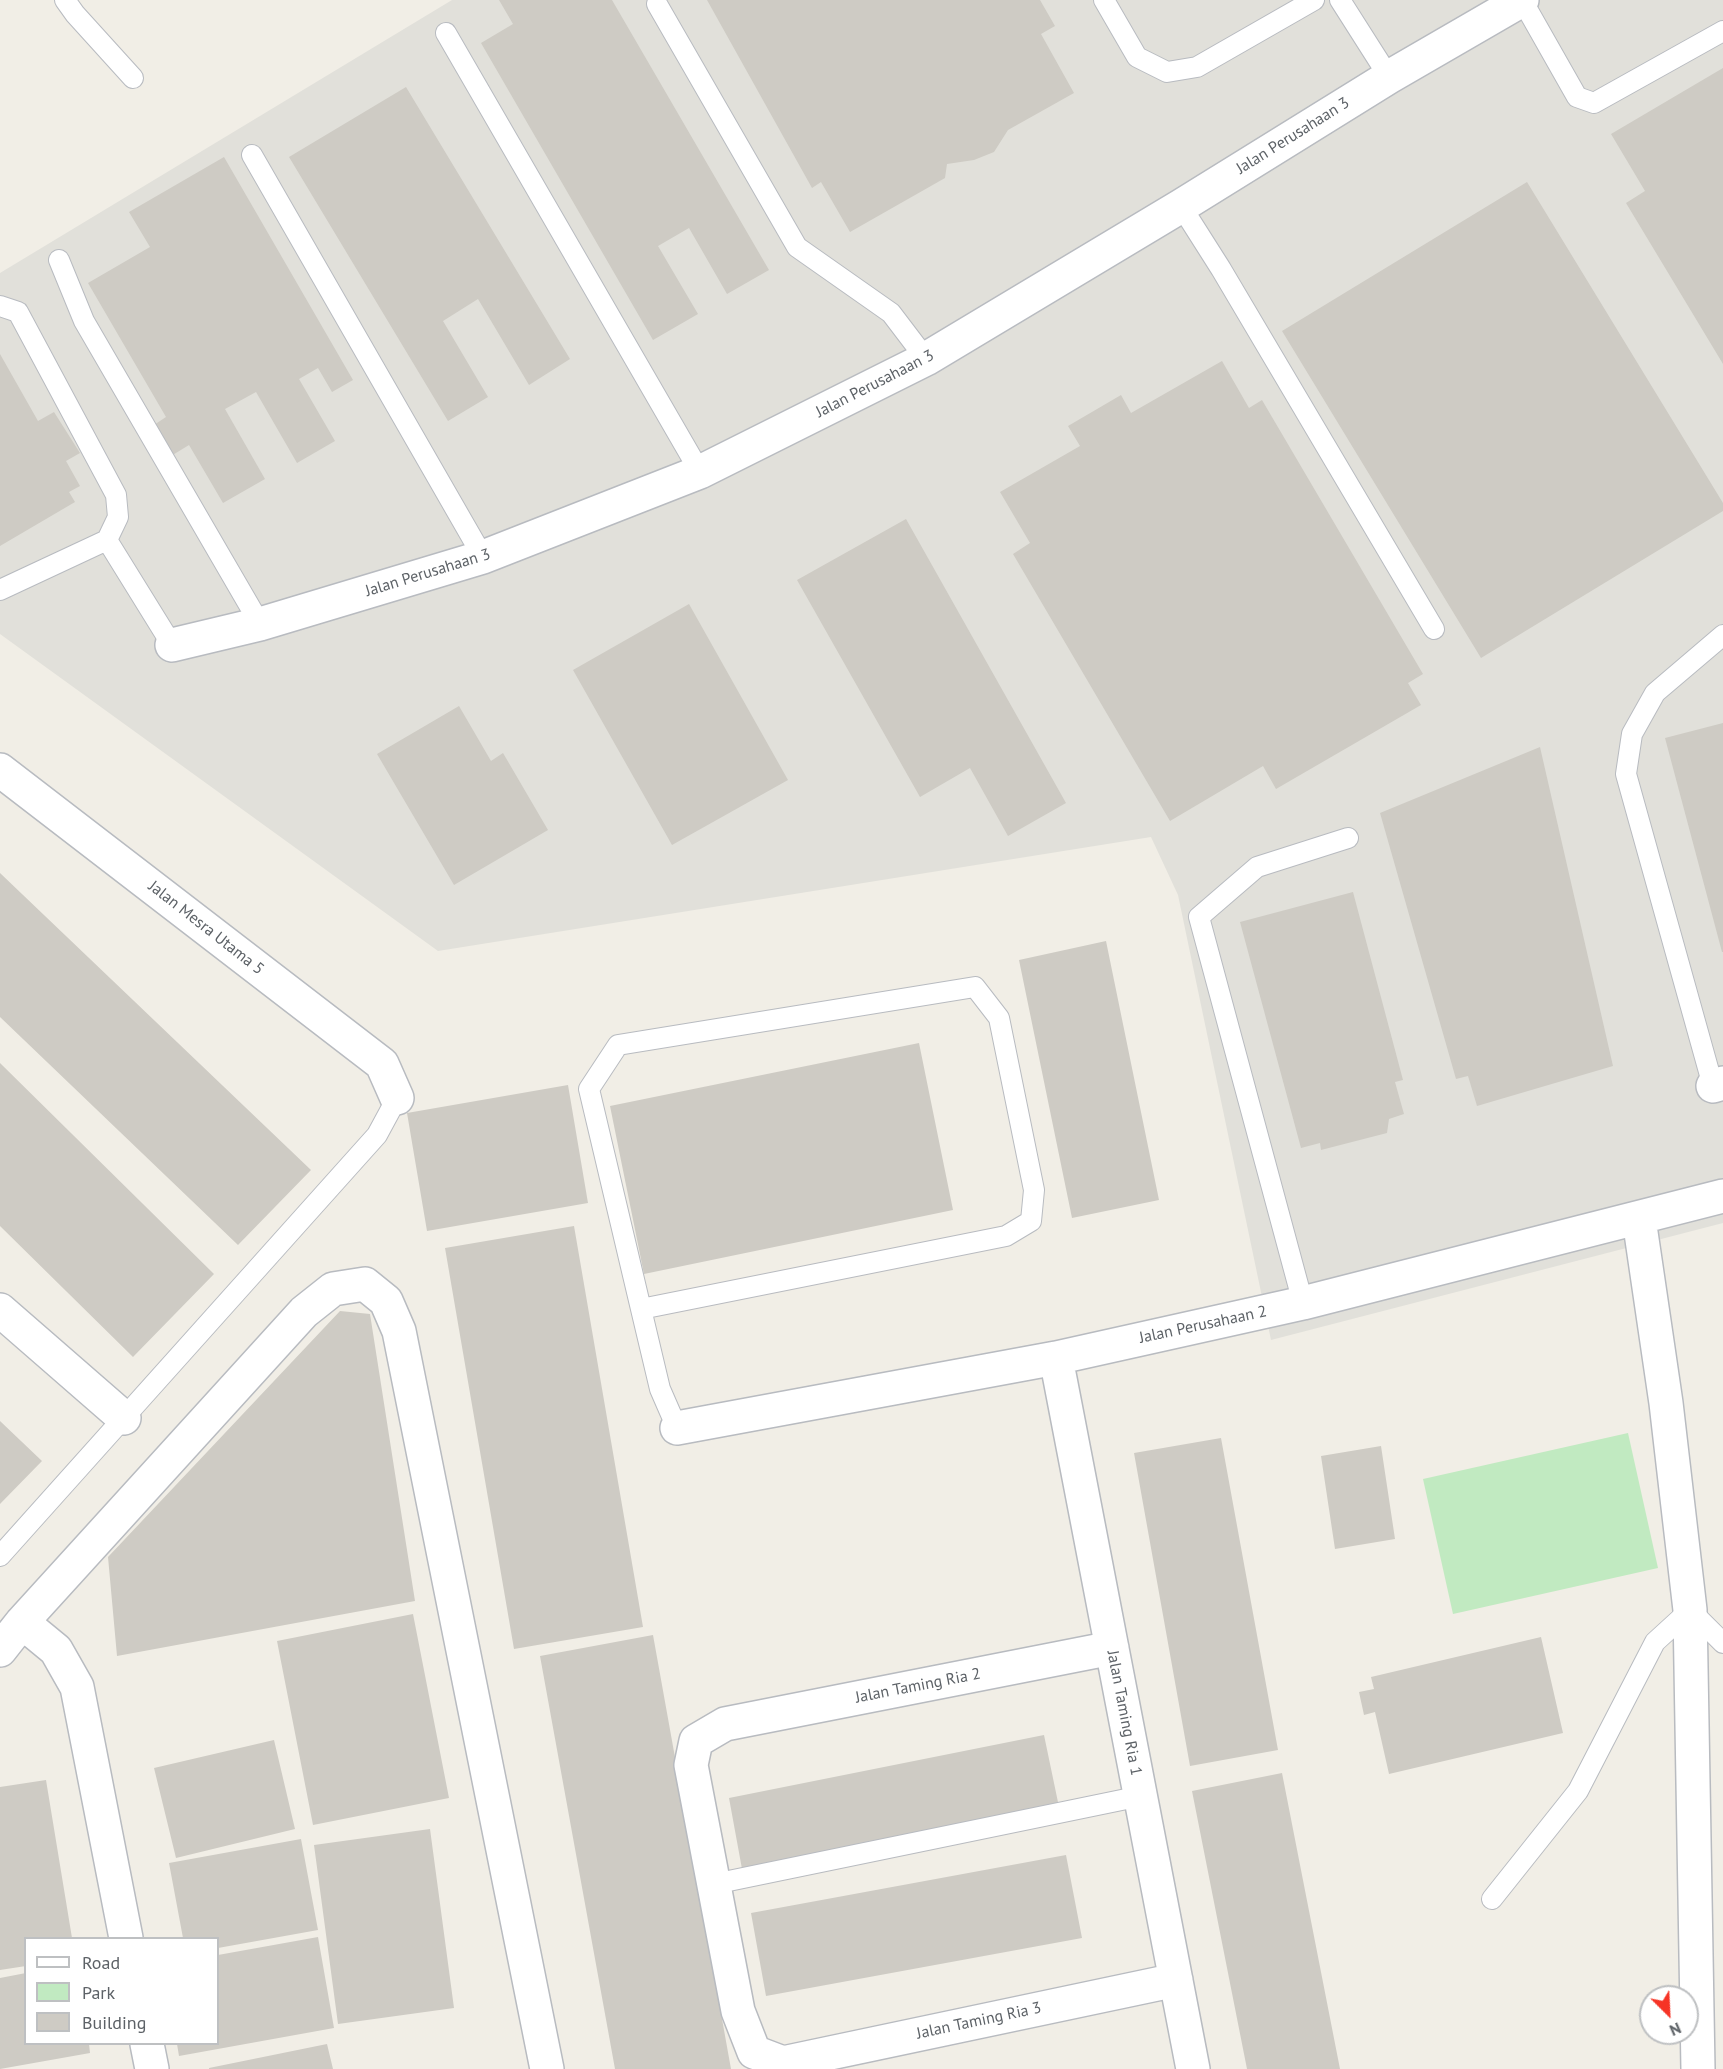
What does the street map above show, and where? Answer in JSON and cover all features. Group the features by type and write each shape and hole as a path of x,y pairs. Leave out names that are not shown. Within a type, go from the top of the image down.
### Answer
{"street":[{"name":"Jalan Perusahaan 3","path":"171,645 260,624 483,557 700,472 926,359 1181,206 1389,76 1522,0"},
{"name":"Jalan Mesra Utama 5","path":"0,770 382,1064 397,1098"},
{"name":"Jalan Perusahaan 2","path":"677,1428 1056,1358 1303,1303 1723,1196"},
{"path":"1639,1219 1666,1403 1690,1610 1698,2069"},
{"path":"0,1650 22,1622 304,1312 333,1289 365,1284 386,1301 399,1331 546,2069"},
{"path":"0,1310 124,1418"},
{"name":"Jalan Taming Ria 1","path":"1056,1358 1193,2069"},
{"path":"22,1622 56,1650 76,1687 126,1937"},
{"name":"Jalan Taming Ria 2","path":"714,1884 691,1765 696,1742 725,1724 1112,1648"},
{"name":"Jalan Taming Ria 3","path":"714,1884 738,2011 754,2052 783,2063 1176,1980"},
{"path":"147,2045 152,2069"}],"lane":[{"path":"65,0 133,78"},
{"path":"1104,0 1137,57 1167,72 1197,67 1314,0"},
{"path":"1340,0 1389,76"},
{"path":"1522,0 1577,96 1594,103 1723,31"},
{"path":"657,4 797,247 891,313 926,359"},
{"path":"446,33 700,472"},
{"path":"252,154 483,557"},
{"path":"1181,206 1221,268 1434,629"},
{"path":"59,260 84,321 260,624"},
{"path":"0,306 18,312 116,495 118,517 107,540 0,590"},
{"path":"107,540 171,645"},
{"path":"1718,1085 1626,774 1632,734 1655,693 1723,635"},
{"path":"1303,1303 1199,917 1257,867 1348,838"},
{"path":"641,1309 1006,1236 1031,1221 1034,1190 999,1018 975,987 618,1045 589,1089 641,1309 660,1389 677,1428"},
{"path":"0,1556 377,1135 397,1098"},
{"path":"1492,1899 1578,1791 1655,1642 1690,1610 1723,1643"},
{"path":"714,1884 1141,1796"}],"shaded area":[{"path":"452,0 1723,0 1723,1223 1271,1340 1178,895 1151,837 438,951 0,634 0,273"}],"green space":[{"path":"1628,1433 1658,1568 1453,1614 1423,1479"}],"building":[{"path":"499,0 612,0 769,270 727,294 689,228 658,246 698,314 653,340 481,43 513,24"},
{"path":"707,0 1040,0 1055,26 1041,34 1074,93 1008,130 994,152 974,160 947,164 945,178 850,232 821,182 812,188"},
{"path":"1723,68 1723,364 1626,203 1645,191 1611,134"},
{"path":"406,87 570,359 529,385 478,299 443,321 488,397 448,421 289,157"},
{"path":"224,157 353,380 332,392 318,368 299,379 335,441 297,463 256,392 225,409 265,479 223,503 189,445 171,456 154,425 166,417 88,283 150,247 129,212"},
{"path":"1527,182 1723,503 1723,511 1481,658 1282,331"},
{"path":"0,354 38,421 54,412 80,453 66,461 80,486 69,492 75,502 0,546"},
{"path":"1222,361 1249,408 1262,400 1423,674 1408,683 1421,705 1276,789 1263,766 1170,821 1013,554 1030,543 1000,492 1080,446 1068,426 1121,395 1131,413"},
{"path":"906,519 1066,803 1008,836 970,768 920,797 797,580"},
{"path":"689,604 788,780 672,845 573,670"},
{"path":"459,706 491,761 503,753 548,830 454,885 377,754"},
{"path":"1723,723 1723,952 1722,952 1665,738"},
{"path":"1540,747 1613,1066 1477,1106 1468,1076 1456,1079 1380,813"},
{"path":"0,873 311,1170 238,1245 0,1017"},
{"path":"1353,892 1403,1080 1395,1082 1404,1114 1389,1119 1387,1133 1321,1150 1320,1143 1301,1148 1240,922"},
{"path":"1106,941 1159,1200 1072,1218 1019,960"},
{"path":"919,1043 953,1210 644,1274 610,1106"},
{"path":"0,1063 214,1274 133,1357 0,1226"},
{"path":"568,1085 588,1203 427,1231 407,1113"},
{"path":"574,1226 643,1627 514,1649 445,1248"},
{"path":"340,1311 370,1314 415,1601 117,1656 108,1557"},
{"path":"0,1421 42,1461 0,1504"},
{"path":"1221,1438 1278,1750 1190,1766 1134,1453"},
{"path":"1381,1446 1395,1539 1335,1549 1321,1456"},
{"path":"413,1614 449,1798 313,1825 277,1641"},
{"path":"653,1635 731,2069 615,2069 540,1656"},
{"path":"1541,1637 1563,1733 1389,1774 1375,1712 1364,1715 1359,1692 1374,1689 1371,1677"},
{"path":"1044,1735 1059,1807 742,1869 729,1798"},
{"path":"274,1740 295,1829 176,1858 154,1768"},
{"path":"1282,1773 1340,2069 1247,2069 1192,1791"},
{"path":"46,1780 72,1937 24,1937 24,1966 0,1970 0,1787"},
{"path":"430,1829 454,2008 338,2024 314,1845"},
{"path":"301,1839 318,1930 219,1948 219,1937 183,1937 169,1863"},
{"path":"1066,1855 1082,1938 766,1996 751,1913"},
{"path":"318,1937 334,2028 179,2056 177,2045 219,2045 219,1955"},
{"path":"24,1973 24,2045 89,2045 90,2053 0,2069 0,1978"},
{"path":"327,2044 333,2069 209,2069 209,2068"}]}
